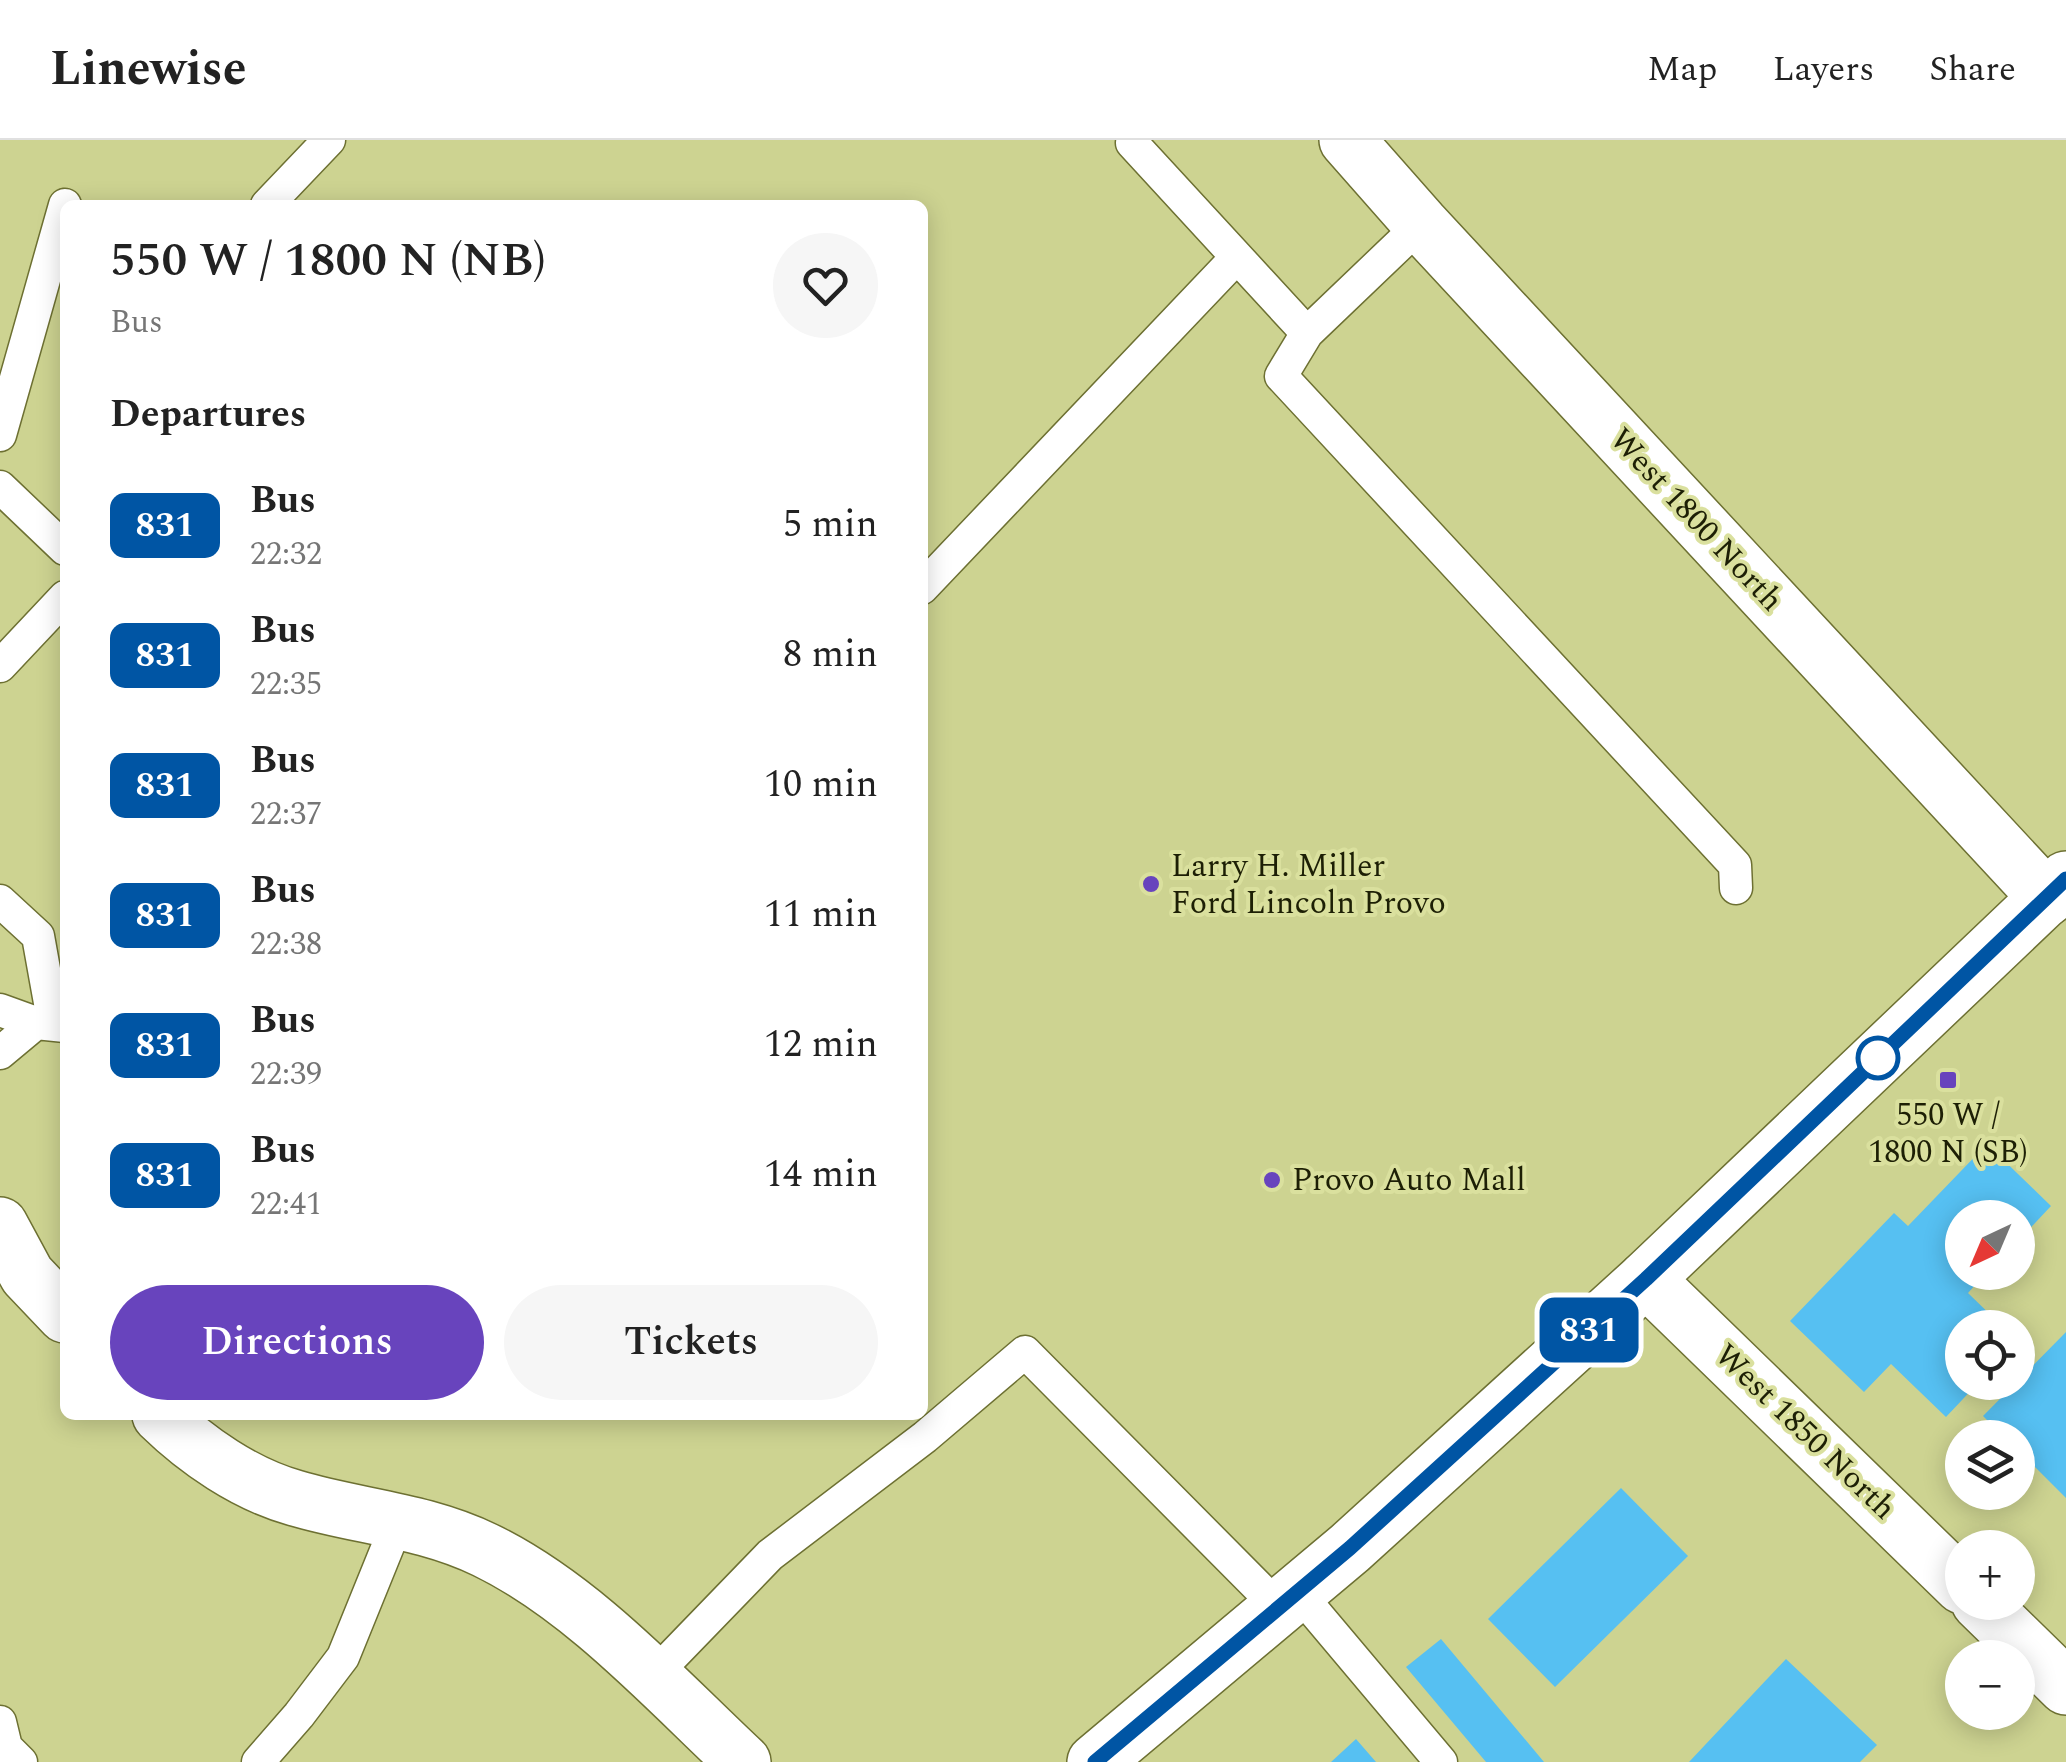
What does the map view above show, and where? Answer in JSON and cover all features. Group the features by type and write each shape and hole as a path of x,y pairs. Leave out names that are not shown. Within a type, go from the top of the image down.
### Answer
{"street":[{"name":"West 1800 North","path":"1347,140 1421,224 2057,888"},
{"path":"1095,1762 1350,1548 1646,1279 2057,888"},
{"path":"0,1226 14,1267 60,1309"},
{"name":"West 1850 North","path":"1646,1279 1945,1569"},
{"path":"166,1420 222,1465 292,1498 399,1519 485,1550 565,1600 743,1762"},
{"path":"1997,1620 2066,1688"}],"lane":[{"path":"271,200 329,140"},
{"path":"1132,143 1307,333"},
{"path":"0,435 60,223"},
{"path":"1421,224 1307,333 1281,376 1735,864 1736,888"},
{"path":"928,582 1236,257"},
{"path":"0,487 60,544"},
{"path":"0,666 60,602"},
{"path":"0,901 38,936 52,1025"},
{"path":"0,1010 52,1025"},
{"path":"0,1052 52,1025"},
{"path":"652,1677 770,1555 1025,1352 1288,1599 1442,1762"},
{"path":"258,1762 343,1657 399,1519"},
{"path":"0,1722 6,1746 21,1762"}],"building":[{"path":"1987,1144 2051,1206 2035,1223 2035,1200 1945,1200 1945,1290 1971,1290 1968,1293 1985,1310 1945,1310 1945,1400 1962,1400 1946,1417 1891,1364 1864,1392 1790,1321 1894,1213 1908,1226"},
{"path":"2066,1332 2066,1498 2035,1467 2035,1420 1987,1420 1983,1416 1999,1400 2035,1400 2035,1363"},
{"path":"1621,1488 1688,1556 1555,1687 1488,1619"},
{"path":"1441,1639 1544,1762 1486,1762 1406,1667"},
{"path":"1786,1659 1877,1745 1860,1762 1689,1762"},
{"path":"1356,1739 1376,1762 1331,1762"}],"bus line":[{"name":"831","path":"1095,1762 1350,1548 1646,1279 2066,879"}],"place":[{"name":"Larry H. Miller Ford Lincoln Provo","path":"1151,884"},
{"name":"550 W / 1800 N (SB)","path":"1948,1080"},
{"name":"Provo Auto Mall","path":"1272,1180"}]}
